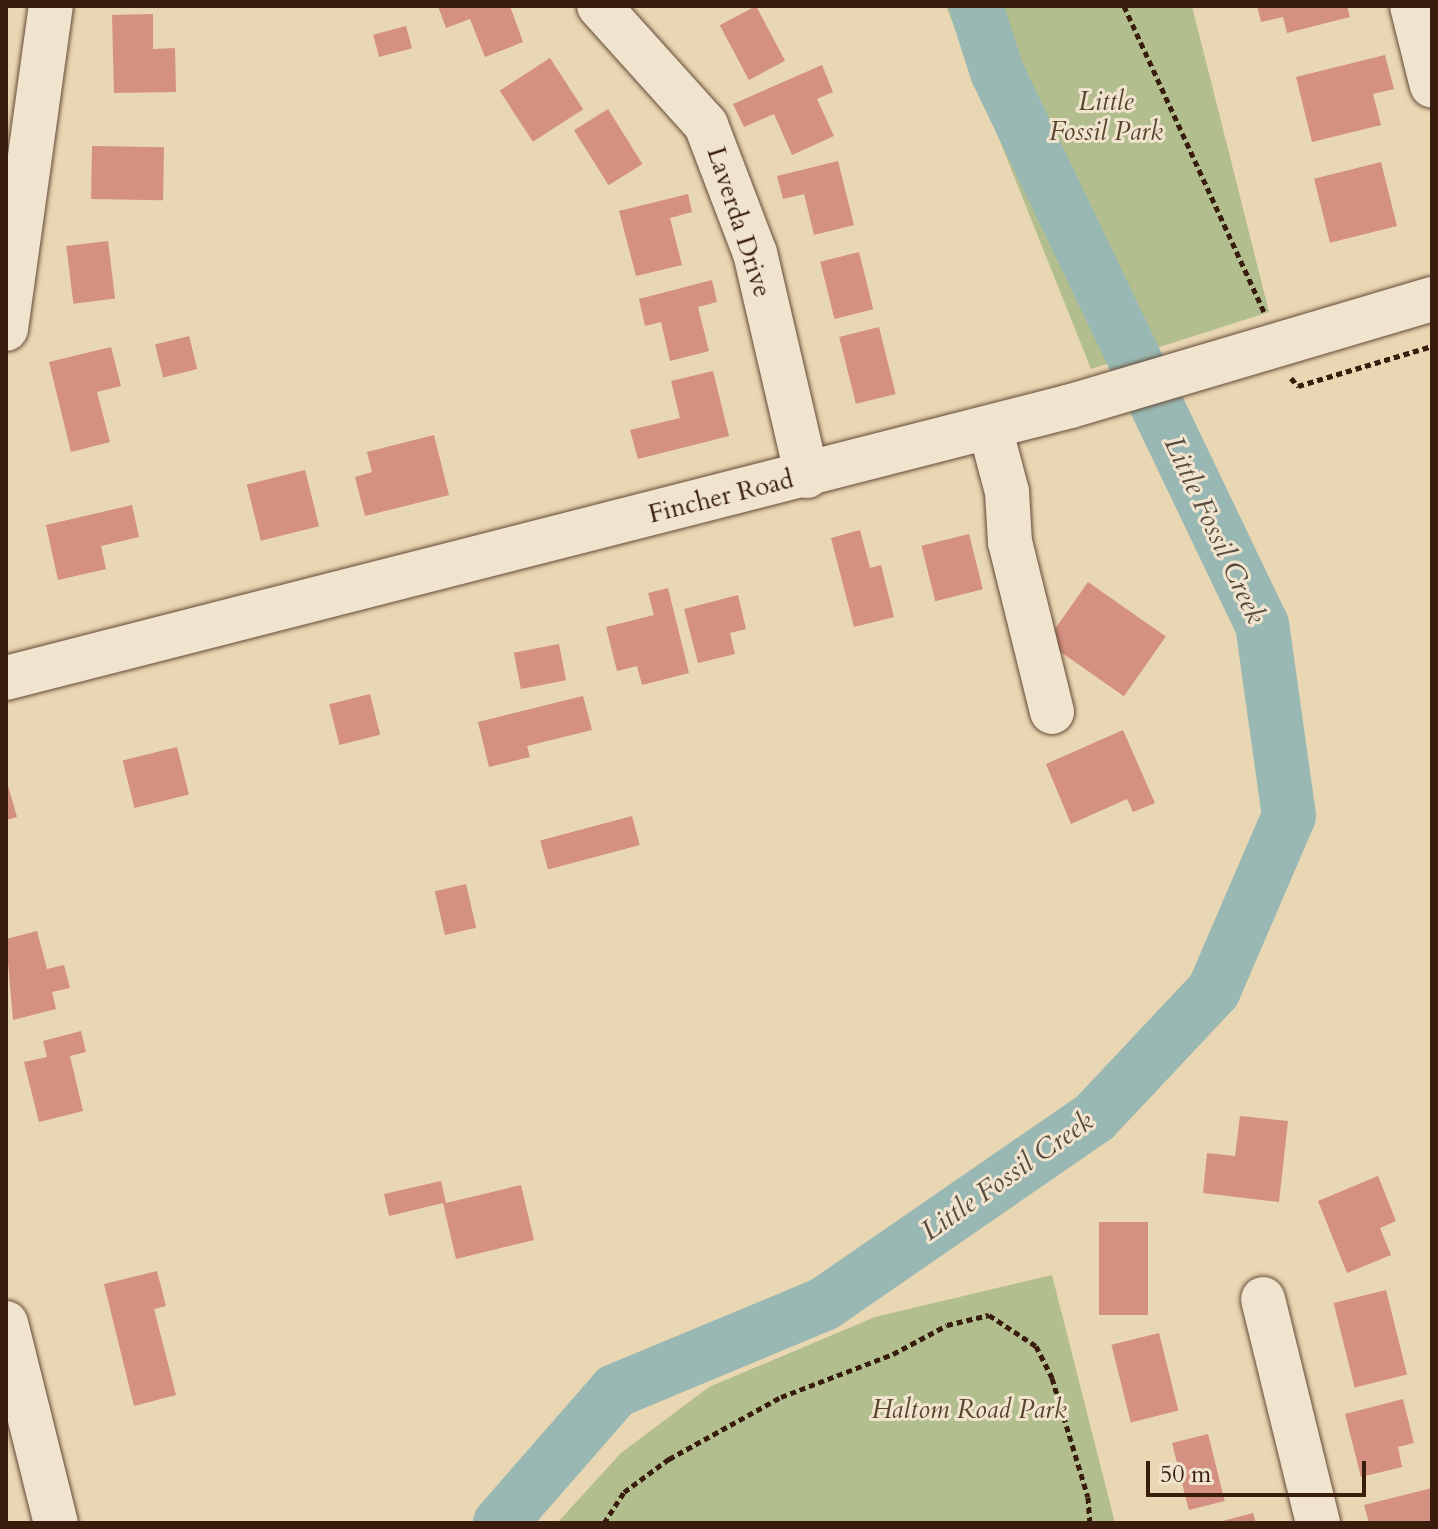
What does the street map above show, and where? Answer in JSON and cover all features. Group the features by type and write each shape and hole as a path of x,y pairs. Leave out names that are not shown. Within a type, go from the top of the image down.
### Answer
{"street":[{"path":"6,329 51,6"},
{"name":"Laverda Drive","path":"599,6 706,125 755,253 807,476"},
{"path":"1412,6 1432,86"},
{"name":"Fincher Road","path":"6,678 990,428 1432,299"},
{"path":"990,428 1007,492 1010,542 1052,712"},
{"path":"1263,1299 1318,1523"},
{"path":"6,1323 56,1523"}],"path":[{"path":"1124,6 1269,349 1298,386 1432,346"},
{"path":"604,1523 624,1492 669,1459 781,1397 893,1354 947,1325 989,1315 1036,1346 1052,1378 1088,1497 1090,1523"}],"green space":[{"name":"Little Fossil Park","path":"946,6 1192,6 1269,312 1091,369"},
{"name":"Haltom Road Park","path":"1052,1275 1115,1523 557,1523 621,1453 709,1387 875,1317"}],"building":[{"path":"438,6 510,6 523,42 485,57 470,19 446,28"},
{"path":"756,6 785,61 749,80 720,25"},
{"path":"1257,6 1347,6 1350,17 1287,33 1283,17 1261,22"},
{"path":"153,14 153,49 175,48 176,92 114,93 112,15"},
{"path":"406,26 412,48 379,57 373,35"},
{"path":"1385,55 1394,89 1373,94 1381,125 1312,142 1296,77"},
{"path":"550,58 583,109 533,142 500,91"},
{"path":"822,65 833,92 817,99 834,136 792,155 774,114 744,127 733,104"},
{"path":"608,109 642,164 609,185 574,130"},
{"path":"92,146 164,147 163,200 91,199"},
{"path":"838,161 854,225 814,235 804,194 783,199 777,176"},
{"path":"1381,162 1397,226 1330,243 1314,179"},
{"path":"688,194 692,212 670,218 682,265 636,276 619,211"},
{"path":"108,241 115,299 73,304 66,246"},
{"path":"859,252 873,309 834,319 820,262"},
{"path":"712,280 717,302 698,307 709,351 670,361 661,322 645,326 639,299"},
{"path":"879,327 896,394 856,404 839,337"},
{"path":"189,336 197,369 163,377 155,344"},
{"path":"111,347 121,386 97,392 110,442 71,452 49,362"},
{"path":"713,371 729,436 638,459 630,430 680,418 671,381"},
{"path":"434,435 449,495 365,516 355,477 372,472 367,452"},
{"path":"305,470 319,526 261,541 247,485"},
{"path":"132,505 139,537 101,546 106,569 58,580 46,525"},
{"path":"860,530 870,568 881,565 894,617 854,627 831,538"},
{"path":"969,534 983,589 935,601 921,546"},
{"path":"1088,582 1166,636 1124,696 1046,642"},
{"path":"668,588 689,673 642,685 637,666 617,671 606,627 654,615 648,593"},
{"path":"738,595 746,629 730,633 735,654 698,663 684,609"},
{"path":"559,644 566,680 521,689 514,653"},
{"path":"370,694 380,735 339,745 329,704"},
{"path":"583,696 592,730 527,746 530,757 489,767 478,722"},
{"path":"1123,730 1155,803 1133,812 1127,799 1071,824 1046,764"},
{"path":"177,747 189,795 135,808 123,761"},
{"path":"6,779 17,817 6,820"},
{"path":"632,816 640,845 548,870 540,841"},
{"path":"466,884 476,928 445,935 435,891"},
{"path":"37,931 47,969 64,965 70,988 52,992 56,1009 13,1020 6,939"},
{"path":"81,1031 86,1052 70,1056 83,1111 39,1122 24,1062 47,1057 43,1041"},
{"path":"1240,1116 1288,1121 1279,1202 1203,1193 1207,1153 1235,1156"},
{"path":"1378,1176 1396,1221 1380,1228 1391,1255 1347,1273 1318,1201"},
{"path":"441,1181 446,1203 521,1185 534,1240 456,1259 443,1203 389,1216 384,1194"},
{"path":"1099,1222 1148,1222 1148,1315 1099,1315"},
{"path":"157,1271 166,1306 154,1309 176,1395 134,1406 104,1284"},
{"path":"1386,1290 1407,1374 1355,1387 1334,1303"},
{"path":"1159,1333 1178,1411 1131,1422 1111,1345"},
{"path":"1403,1399 1414,1443 1398,1447 1402,1467 1361,1477 1345,1414"},
{"path":"1208,1434 1225,1501 1189,1510 1172,1443"},
{"path":"1432,1488 1432,1523 1369,1523 1364,1505"},
{"path":"1253,1513 1256,1523 1219,1523 1219,1522"}],"waterway":[{"name":"Little Fossil Creek","path":"500,1523 615,1391 824,1304 1094,1118 1214,990 1289,816 1262,625 997,72 976,6"}]}
